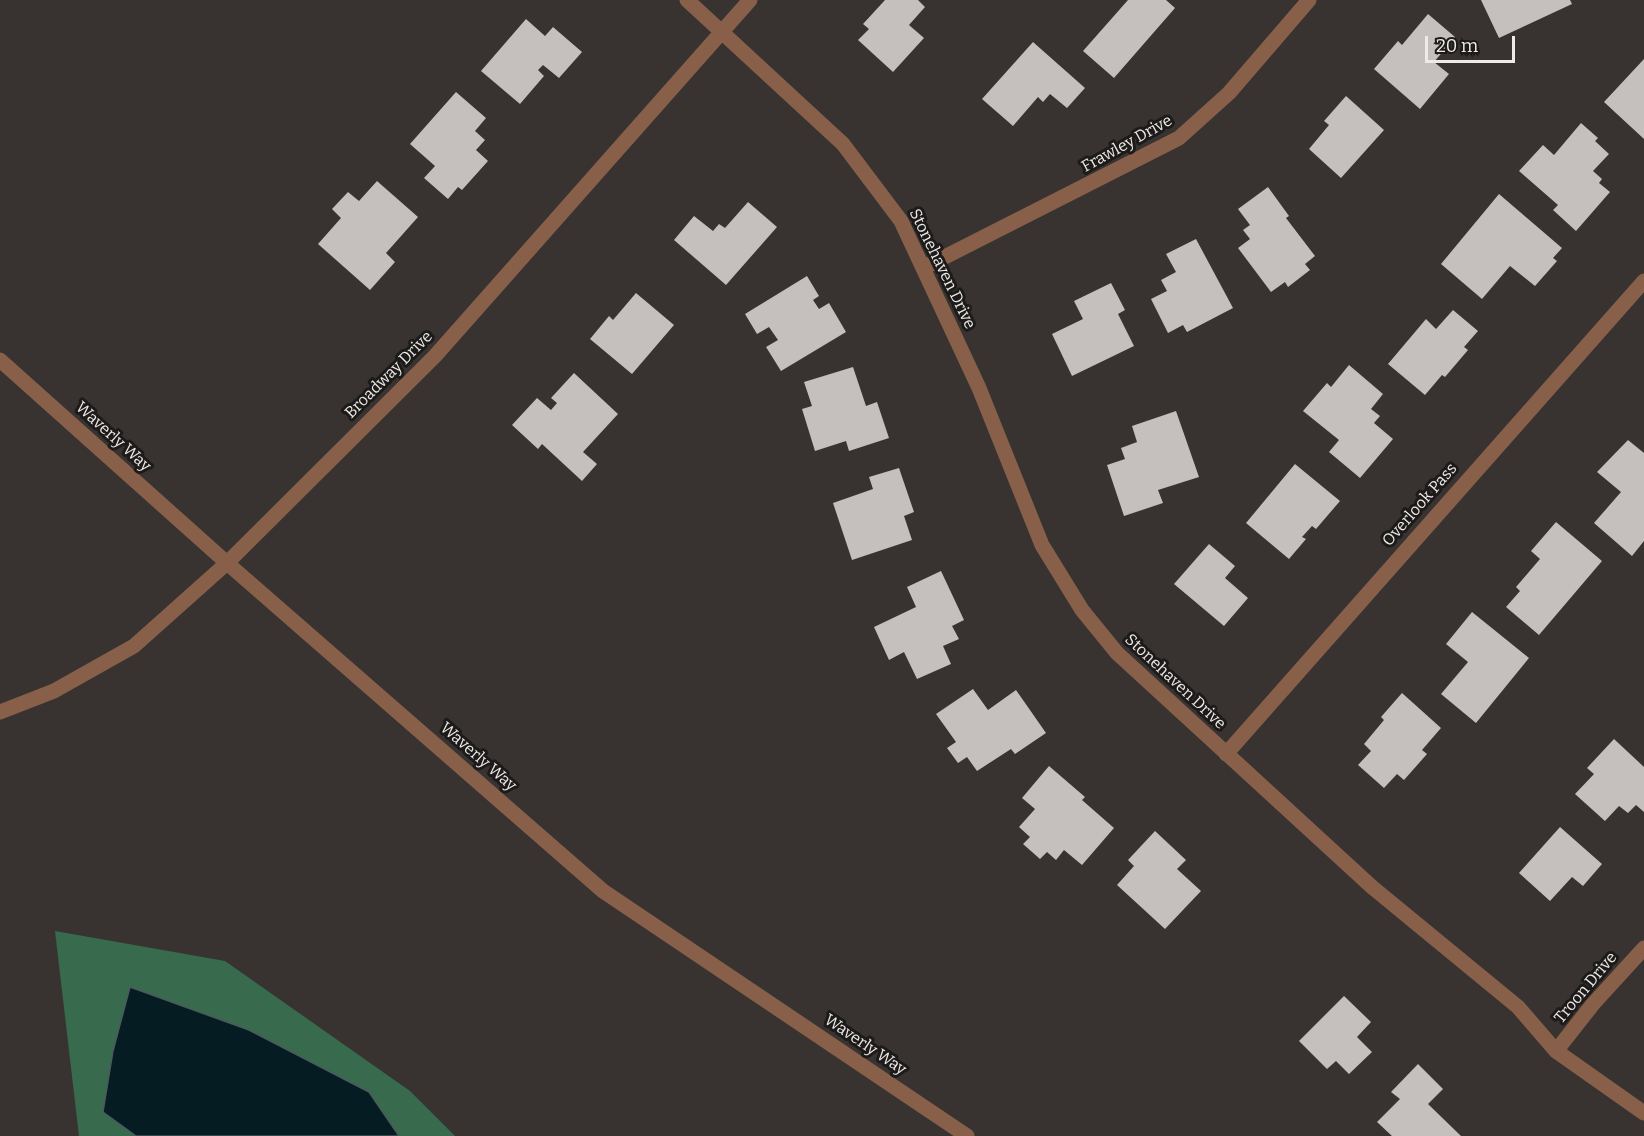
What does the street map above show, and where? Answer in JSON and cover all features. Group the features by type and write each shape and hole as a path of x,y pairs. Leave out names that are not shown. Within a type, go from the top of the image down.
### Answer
{"street":[{"name":"Stonehaven Drive","path":"687,0 843,144 901,221 979,388 1042,544 1060,576 1117,654 1372,887 1518,1007 1556,1052 1644,1113"},
{"name":"Broadway Drive","path":"0,712 54,691 134,646 227,563 435,356 750,0"},
{"name":"Frawley Drive","path":"923,268 1179,138 1229,93 1309,0"},
{"name":"Overlook Pass","path":"1226,754 1644,281"},
{"name":"Waverly Way","path":"0,360 227,563 603,891 967,1136"},
{"name":"Troon Drive","path":"1556,1052 1593,1004 1644,948"}],"green space":[{"path":"55,931 225,961 410,1091 455,1136 79,1136"}],"water":[{"path":"130,987 249,1030 369,1092 399,1136 136,1136 103,1112 113,1051"}],"building":[{"path":"885,0 918,0 925,7 909,25 924,38 893,72 858,40 869,29 863,24"},
{"path":"1128,0 1166,0 1175,8 1114,78 1083,51"},
{"path":"1481,0 1570,0 1572,4 1499,38"},
{"path":"1428,14 1455,37 1434,62 1449,74 1420,109 1374,69 1398,41 1402,45"},
{"path":"526,19 545,36 553,27 582,52 559,78 543,65 538,70 544,76 520,104 481,71"},
{"path":"1033,42 1085,88 1067,108 1050,94 1043,102 1038,97 1013,126 982,99"},
{"path":"1644,59 1644,139 1604,102"},
{"path":"456,92 486,118 475,131 485,140 476,150 488,161 462,190 458,187 448,199 424,178 435,166 410,144"},
{"path":"1346,96 1384,130 1341,178 1309,149 1329,125 1324,121"},
{"path":"1581,123 1598,138 1595,141 1609,154 1593,171 1602,179 1599,183 1610,192 1576,231 1553,210 1558,205 1519,171 1543,145 1554,155"},
{"path":"377,181 418,217 386,253 395,262 370,290 318,244 341,218 332,209 348,192 359,201"},
{"path":"1268,187 1289,216 1286,218 1315,256 1305,264 1310,270 1288,287 1285,282 1271,292 1238,248 1250,239 1243,230 1250,225 1238,209"},
{"path":"1499,194 1562,248 1553,258 1557,261 1535,286 1510,266 1482,299 1441,264"},
{"path":"748,202 777,227 726,285 674,240 694,216 713,231 719,224 725,228"},
{"path":"1196,239 1233,308 1187,332 1183,325 1168,333 1151,299 1167,291 1161,280 1176,272 1166,254"},
{"path":"807,276 819,296 813,300 819,309 829,303 846,332 781,371 766,347 778,340 769,327 757,334 745,314"},
{"path":"1111,283 1125,310 1118,314 1134,346 1072,376 1052,334 1083,319 1074,301"},
{"path":"636,293 674,325 632,374 590,339 609,316 613,320"},
{"path":"1453,310 1478,331 1464,347 1468,350 1445,377 1442,375 1425,395 1388,364 1426,319 1436,329"},
{"path":"1349,365 1383,394 1371,409 1380,416 1374,423 1393,439 1360,478 1329,452 1339,440 1303,411 1327,383 1331,387"},
{"path":"853,367 866,406 877,402 889,438 849,451 846,441 815,451 802,409 812,406 804,382"},
{"path":"574,373 618,414 583,452 597,464 582,481 542,444 538,449 512,425 537,398 551,410 557,403 551,398"},
{"path":"1176,411 1199,477 1158,490 1163,503 1124,516 1107,465 1125,459 1121,448 1137,442 1132,426"},
{"path":"1628,440 1644,453 1644,541 1632,556 1594,523 1621,492 1597,472"},
{"path":"1295,464 1340,501 1316,529 1312,526 1302,537 1306,539 1289,559 1246,523"},
{"path":"899,468 914,512 904,516 912,540 852,560 833,503 873,489 869,477"},
{"path":"1556,522 1602,561 1539,635 1506,607 1520,591 1516,587 1540,559 1531,551"},
{"path":"1209,544 1235,566 1225,578 1248,598 1224,626 1174,584"},
{"path":"941,571 964,620 952,626 959,639 943,646 951,664 917,679 904,652 889,660 874,627 916,607 907,587"},
{"path":"1472,612 1529,658 1476,723 1441,694 1468,662 1446,644"},
{"path":"973,689 988,710 1016,690 1046,733 1015,754 1011,749 977,771 967,757 958,763 947,748 956,742 936,714"},
{"path":"1402,693 1441,728 1422,750 1427,754 1404,780 1397,774 1384,788 1358,765 1371,751 1364,744 1384,720 1381,717"},
{"path":"1614,739 1644,767 1644,812 1636,805 1628,813 1619,806 1605,821 1575,794 1594,774 1587,768"},
{"path":"1049,766 1085,797 1082,800 1114,828 1082,865 1064,850 1056,860 1047,852 1040,859 1023,844 1030,837 1019,827 1035,809 1022,798"},
{"path":"1560,827 1602,864 1583,886 1572,877 1550,901 1519,873"},
{"path":"1155,831 1186,860 1177,869 1201,891 1165,929 1117,885 1134,866 1128,860"},
{"path":"1344,996 1371,1022 1357,1037 1372,1052 1349,1074 1336,1061 1327,1069 1299,1041"},
{"path":"1418,1064 1443,1089 1428,1104 1461,1136 1392,1136 1377,1122 1400,1099 1391,1092"}]}
